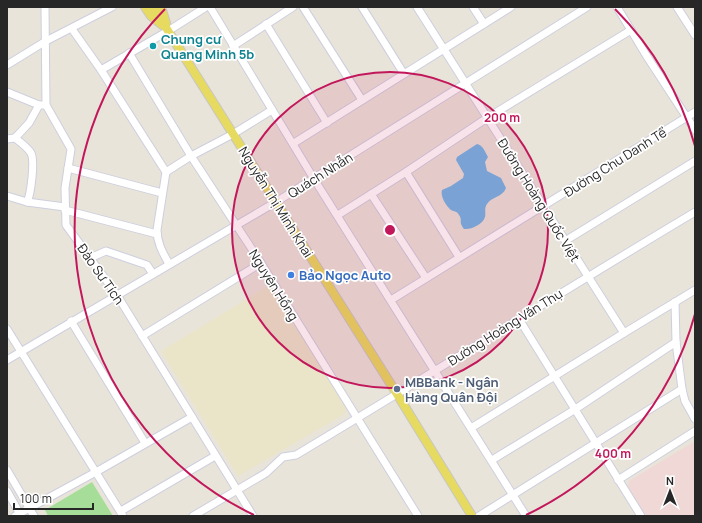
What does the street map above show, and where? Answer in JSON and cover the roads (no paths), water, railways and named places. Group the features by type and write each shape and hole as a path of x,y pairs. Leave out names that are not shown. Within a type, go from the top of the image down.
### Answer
{"main road":[{"path":"145,7 151,16 168,31"},
{"name":"Nguyễn Thị Minh Khai","path":"153,7 397,394 472,516"},
{"path":"161,7 168,31"}],"street":[{"name":"Đào Sư Tích","path":"45,7 46,41 43,105 70,147 71,152 65,188 66,225 117,295 253,516"},
{"path":"7,65 46,41 72,29 112,7"},
{"path":"101,70 206,7"},
{"path":"210,7 314,178 526,516"},
{"path":"233,46 293,7"},
{"path":"303,7 362,100"},
{"path":"362,7 404,74"},
{"name":"Đường Hoàng Quốc Việt","path":"417,7 624,333"},
{"path":"473,7 484,24"},
{"path":"294,143 510,7"},
{"name":"Quách Nhẫn","path":"7,360 21,350 237,226 587,7"},
{"path":"617,7 695,130"},
{"path":"677,7 695,35"},
{"path":"266,24 327,123"},
{"path":"72,29 101,70 166,172 157,234 159,245 169,264"},
{"path":"338,215 487,118 631,30"},
{"name":"Nguyên Hồng","path":"129,53 418,516"},
{"path":"7,92 43,105 15,138 7,139"},
{"path":"166,172 272,110"},
{"name":"Đường Chu Danh Tể","path":"391,300 695,112"},
{"path":"15,138 30,152 32,158 32,173 27,202"},
{"path":"565,241 695,161"},
{"path":"68,168 162,193"},
{"path":"406,172 459,257"},
{"path":"371,194 426,278"},
{"path":"7,196 27,202 65,208 157,234"},
{"name":"Đường Hoàng Văn Thụ","path":"193,516 266,473 283,457 296,455 695,212"},
{"path":"90,258 106,251 147,265 152,274"},
{"path":"142,336 260,263"},
{"path":"471,428 695,290"},
{"path":"675,302 676,342 682,389 695,419"},
{"path":"519,319 641,516"},
{"path":"71,321 145,443"},
{"path":"7,329 122,514 216,456"},
{"path":"492,460 574,410 676,342"},
{"path":"479,516 682,389"},
{"path":"7,491 19,515 192,417"},
{"path":"618,480 695,431"},
{"path":"7,470 34,516"}],"water":[{"path":"477,144 482,147 488,157 485,162 487,171 501,178 506,188 502,193 487,204 485,217 482,222 473,227 464,229 457,212 451,210 444,201 442,190 463,178 464,174 456,160 457,157"}],"place":[{"name":"Chung cư Quang Minh 5b","path":"153,46"},
{"name":"Bảo Ngọc Auto","path":"291,275"},
{"name":"MBBank - Ngân Hàng Quân Đội","path":"397,389"}]}
